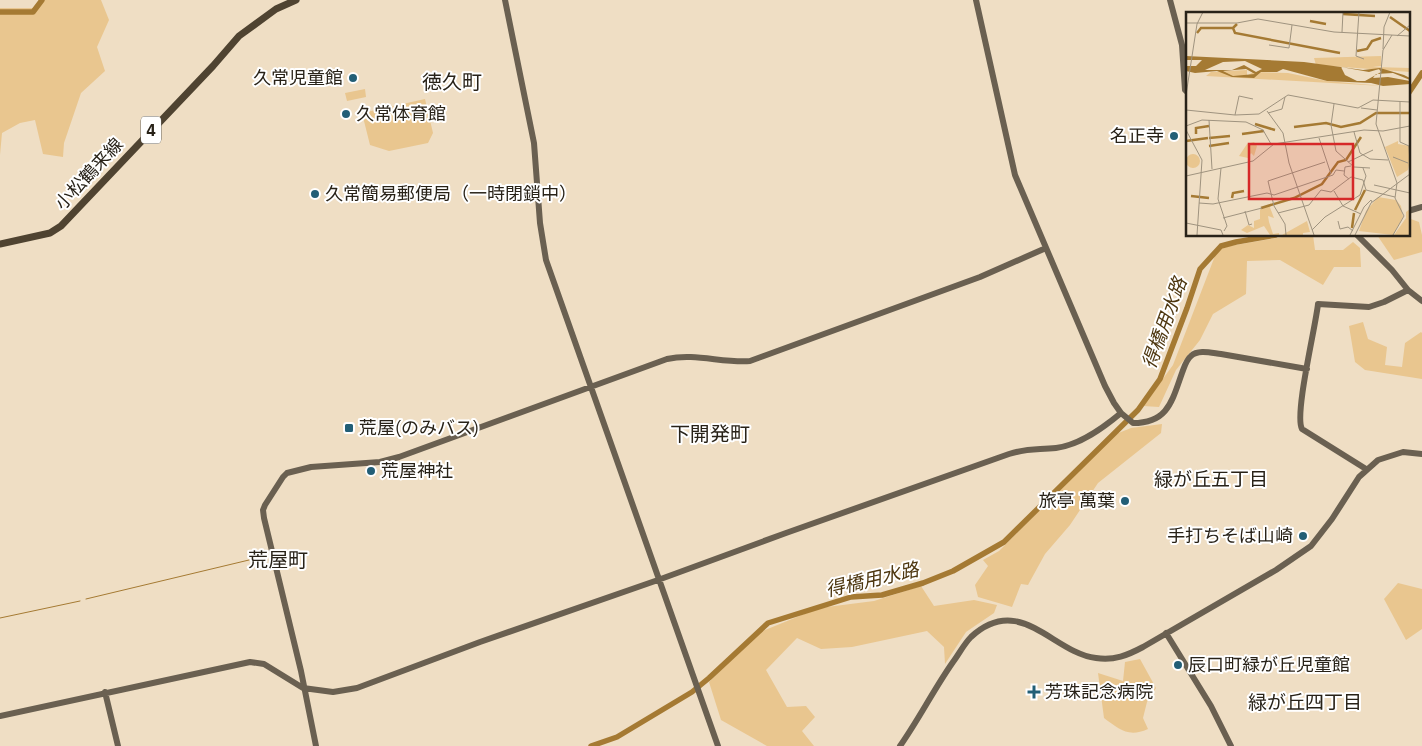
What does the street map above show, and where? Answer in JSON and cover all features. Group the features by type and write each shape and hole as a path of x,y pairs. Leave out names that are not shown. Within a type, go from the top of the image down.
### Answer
{"main road":[{"name":"小松鶴来線","path":"0,244 50,233 61,226 213,66 239,36 276,8 296,0"}],"street":[{"path":"505,0 534,143 542,242 554,284 718,746"},
{"path":"976,0 1011,162 1109,395 1124,415 1133,423 1142,423 1166,412 1170,406 1184,366 1190,356 1196,353 1214,353 1307,369"},
{"path":"1170,0 1182,45 1186,90"},
{"path":"1361,236 1408,290 1422,301"},
{"path":"316,745 263,510 287,473 300,469 380,462 399,457 676,357 697,357 731,362 750,361 980,277 1046,248"},
{"path":"1366,469 1302,429 1300,425 1318,304 1369,307 1408,290"},
{"path":"0,716 104,692 250,662 264,664 303,688 333,692 356,688 786,532 1015,452 1055,448 1074,443 1124,415"},
{"path":"900,746 966,643 984,627 999,622 1027,625 1086,656 1097,659 1112,659 1124,656 1276,570 1311,546 1332,519 1359,477 1378,460 1403,452 1422,454"},
{"path":"1166,633 1211,706 1231,746"},
{"path":"104,692 118,746"}],"shaded area":[{"path":"45,0 101,0 109,20 97,47 105,71 81,93 64,143 63,157 43,154 35,120 20,123 2,133 0,155 0,8 38,8"},
{"path":"365,89 366,97 347,101 345,93"},
{"path":"425,99 433,133 428,143 389,151 370,145 362,113"},
{"path":"1410,219 1419,222 1422,235 1422,252 1394,260 1378,236 1410,236"},
{"path":"1288,236 1313,236 1315,250 1343,250 1353,242 1360,248 1361,267 1334,267 1323,285 1280,260 1247,261 1246,294 1213,314 1200,340 1176,370 1159,407 1143,406 1173,365 1218,248"},
{"path":"1363,322 1368,339 1387,347 1385,365 1402,367 1405,343 1421,332 1422,379 1365,370 1355,362 1349,326"},
{"path":"1162,424 1161,433 1098,483 1070,525 1045,554 1028,585 1021,584 1012,607 978,597 975,585 988,566 983,560 999,551 1116,434 1131,428"},
{"path":"1398,583 1422,589 1422,629 1406,640 1384,599"},
{"path":"921,586 934,606 974,600 997,605 994,613 966,632 945,664 944,647 927,631 852,647 821,649 797,638 766,670 787,707 806,706 815,717 802,731 814,746 767,746 721,720 709,682 760,632 819,608 874,601"},
{"path":"1140,659 1156,688 1147,702 1143,718 1148,729 1135,733 1119,729 1104,718 1098,673 1123,681 1125,662"}],"waterway":[{"path":"0,12 33,12 42,0"},
{"name":"得橋用水路","path":"1410,91 1422,73"},
{"name":"得橋用水路","path":"591,746 617,737 692,692 768,623 851,597 882,595 923,583 953,571 1004,542 1138,410 1160,379 1200,269 1221,246 1270,236"},
{"path":"86,599 249,560"},
{"path":"0,618 80,601"}],"place":[{"name":"久常児童館","path":"353,78"},
{"name":"久常体育館","path":"346,114"},
{"name":"名正寺","path":"1174,136"},
{"name":"久常簡易郵便局（一時閉鎖中）","path":"315,194"},
{"name":"荒屋(のみバス)","path":"349,428"},
{"name":"荒屋神社","path":"371,471"},
{"name":"旅亭 萬葉","path":"1125,501"},
{"name":"手打ちそば山崎","path":"1303,536"},
{"name":"辰口町緑が丘児童館","path":"1178,665"},
{"name":"芳珠記念病院","path":"1034,692"}],"district":[{"name":"徳久町","path":"452,82"},
{"name":"下開発町","path":"710,434"},
{"name":"緑が丘五丁目","path":"1211,479"},
{"name":"荒屋町","path":"278,560"},
{"name":"緑が丘四丁目","path":"1305,702"}]}
